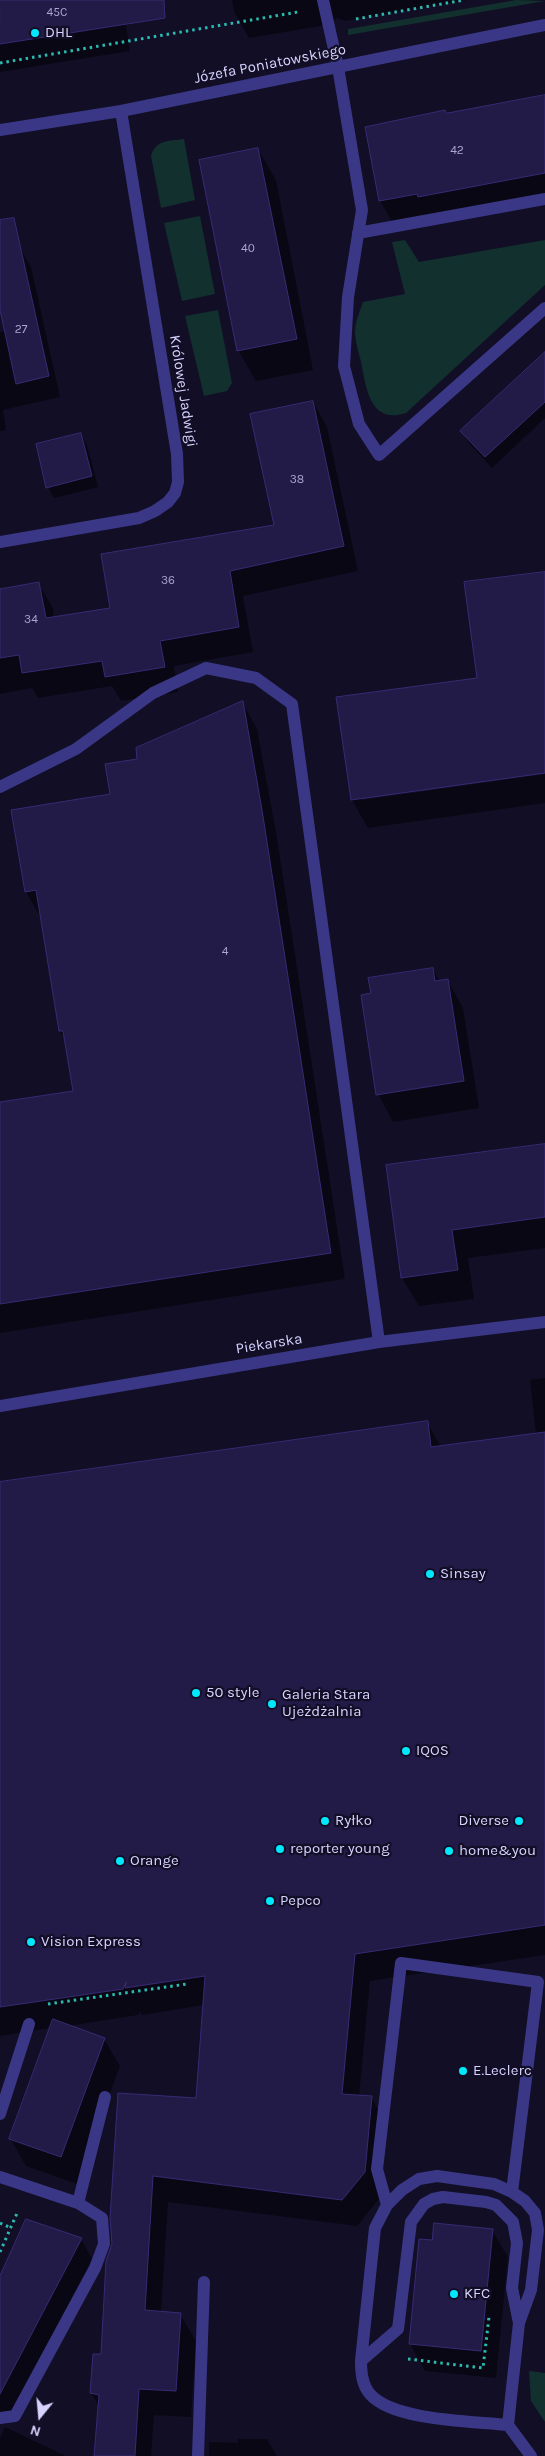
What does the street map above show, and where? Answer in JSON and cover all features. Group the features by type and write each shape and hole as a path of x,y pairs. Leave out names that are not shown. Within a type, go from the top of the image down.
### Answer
{"street":[{"path":"323,0 338,67 362,210 348,297 344,366 360,424 379,455 545,308"},
{"name":"Józefa Poniatowskiego","path":"0,130 121,110 545,25"},
{"name":"Królowej Jadwigi","path":"0,542 140,518 168,502 175,493 178,482 178,454 121,110"},
{"path":"358,233 545,199"},
{"path":"0,787 76,749 153,692 206,668 256,678 292,704 379,1342"},
{"name":"Piekarska","path":"0,1406 379,1342 545,1322"},
{"path":"387,2205 377,2169 401,1963 538,1982 512,2192"},
{"path":"0,2114 29,2024"},
{"path":"78,2203 105,2097"},
{"path":"508,2425 401,2413 383,2406 369,2394 362,2378 361,2361 375,2228 387,2205 402,2190 419,2179 437,2176 494,2184 512,2192 525,2201 535,2213 538,2230 531,2290 519,2323 508,2425 531,2456"},
{"path":"0,2177 78,2203 102,2218 104,2244 95,2268 15,2416 0,2418"},
{"path":"361,2361 398,2329 411,2222 424,2204 433,2198 444,2197 496,2205 512,2222 517,2243 512,2288 519,2323"},
{"path":"198,2456 204,2282"}],"path":[{"path":"0,63 316,9 327,20 340,22 464,0"},
{"path":"39,2006 187,1984"},
{"path":"0,2252 28,2187"},
{"path":"0,2223 11,2228"},
{"path":"408,2358 483,2368 489,2314"}],"green space":[{"path":"516,0 545,1 348,35 348,29"},
{"path":"184,139 195,200 161,208 151,156 159,144"},
{"path":"200,216 215,294 182,301 164,223"},
{"path":"405,240 419,262 545,240 545,285 406,413 394,415 384,414 372,402 365,383 355,328 363,302 405,294 392,242"},
{"path":"218,310 232,383 227,391 204,396 185,316"},
{"path":"529,2371 545,2373 545,2422 531,2401"}],"building":[{"path":"0,0 164,0 165,18 0,44"},
{"path":"545,95 545,173 418,197 417,194 379,201 365,127 445,110 446,113"},
{"path":"258,148 297,339 237,351 199,160"},
{"path":"14,218 49,376 16,384 0,310 0,220"},
{"path":"545,352 545,402 485,457 460,431"},
{"path":"313,401 344,546 230,571 239,627 160,641 165,667 105,677 102,661 22,673 19,655 0,658 0,589 39,582 46,618 110,608 101,554 274,525 250,414"},
{"path":"81,433 92,476 46,488 36,444"},
{"path":"545,572 545,773 351,800 336,697 477,678 464,582"},
{"path":"243,701 262,810 331,1253 0,1304 0,1102 73,1091 63,1031 59,1031 36,890 25,892 11,810 110,794 105,764 137,759 136,748"},
{"path":"433,968 435,981 448,979 464,1081 376,1095 361,995 371,993 368,978"},
{"path":"545,1144 545,1217 452,1230 458,1270 401,1278 386,1165"},
{"name":"Galeria Stara Ujeżdżalnia","path":"428,1421 431,1447 545,1432 545,1925 355,1954 342,2094 372,2096 365,2172 342,2200 153,2176 145,2310 181,2313 176,2391 139,2389 135,2456 94,2456 99,2395 90,2393 93,2354 101,2354 106,2261 112,2244 110,2218 118,2093 196,2098 205,1976 125,1988 126,1982 123,1989 0,2007 0,1482"},
{"path":"53,2019 105,2038 61,2157 9,2139"},
{"path":"26,2219 82,2238 0,2394 0,2276"},
{"path":"434,2223 493,2229 481,2351 409,2344 419,2239 432,2240"}],"place":[{"name":"DHL","path":"35,33"},
{"name":"Sinsay","path":"430,1574"},
{"name":"50 style","path":"196,1693"},
{"name":"Galeria Stara Ujeżdżalnia","path":"272,1704"},
{"name":"IQOS","path":"406,1751"},
{"name":"Ryłko","path":"325,1821"},
{"name":"Diverse","path":"519,1821"},
{"name":"reporter young","path":"280,1849"},
{"name":"home&you","path":"449,1851"},
{"name":"Orange","path":"120,1861"},
{"name":"Pepco","path":"270,1901"},
{"name":"Vision Express","path":"31,1942"},
{"name":"E.Leclerc","path":"463,2071"},
{"name":"KFC","path":"454,2294"}]}
